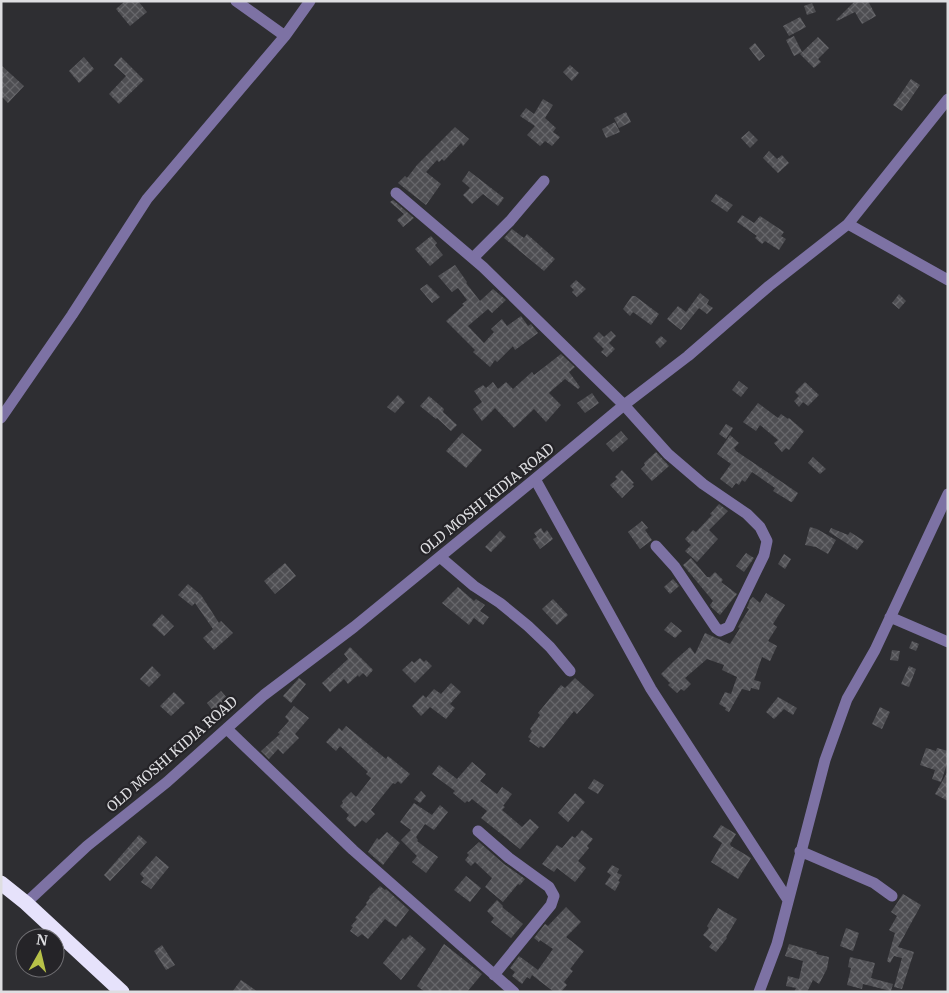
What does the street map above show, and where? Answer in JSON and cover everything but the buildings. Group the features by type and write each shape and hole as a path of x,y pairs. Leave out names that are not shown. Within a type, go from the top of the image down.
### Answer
{"highway":[{"path":"1,883 26,903 122,992"}],"street":[{"path":"236,1 285,36"},
{"path":"1,418 147,199 285,36 310,1"},
{"name":"OLD MOSHI KIDIA ROAD","path":"26,903 87,846 168,782 264,695 354,627 624,405 688,356 769,286 848,224 948,99"},
{"path":"473,258 510,221 544,181"},
{"path":"396,193 473,258 624,405 668,454 703,484 747,514 760,528 767,541 764,555 729,627 720,631 710,620 675,567 656,546"},
{"path":"848,224 948,280"},
{"path":"536,479 651,689 788,900"},
{"path":"759,992 777,944 825,760 847,699 875,650 948,494"},
{"path":"440,557 474,586 500,603 528,626 550,647 570,671"},
{"path":"890,617 948,642"},
{"path":"226,729 353,850 514,992"},
{"path":"478,831 509,858 549,887 554,896 551,905 494,975"},
{"path":"800,851 874,883 892,896"}]}
